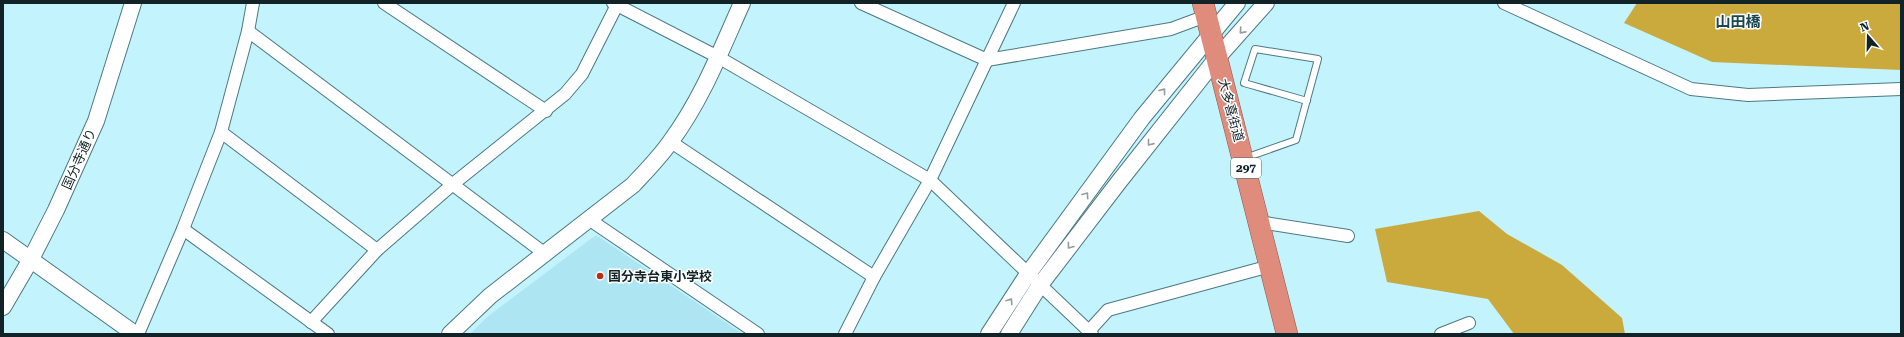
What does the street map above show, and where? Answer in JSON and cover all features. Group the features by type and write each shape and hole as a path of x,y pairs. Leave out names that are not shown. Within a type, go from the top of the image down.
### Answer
{"highway":[{"name":"大多喜街道","path":"1207,17 1244,158 1287,334"}],"street":[{"name":"国分寺通り","path":"3,306 31,259 56,210 96,121 133,3"},
{"path":"138,334 183,229 221,132 248,32 253,3"},
{"path":"384,3 546,111"},
{"path":"450,334 490,296 544,253 590,220 633,185 671,142 703,89 742,3"},
{"path":"861,3 987,60 1171,29 1207,17 1238,3"},
{"path":"845,334 874,277 930,180 1014,3"},
{"path":"1009,334 1040,285 1118,182 1218,58 1266,3"},
{"path":"1504,3 1691,89 1748,95 1901,89"},
{"path":"311,322 377,250 453,184 546,111 565,94 582,74 615,4 718,57 930,180 1091,332 1108,310 1270,266"},
{"path":"989,334 1028,274 1142,118 1207,17"},
{"path":"248,32 544,253"},
{"path":"221,132 377,250"},
{"path":"671,142 874,277"},
{"path":"590,220 758,334"},
{"path":"1259,222 1348,236"},
{"path":"183,229 328,334"},
{"path":"3,240 135,334"},
{"path":"1441,334 1469,323"}],"lane":[{"path":"1244,158 1296,140 1307,101 1318,59 1255,49 1244,83 1307,101"}],"shaded area":[{"path":"1637,3 1901,3 1901,70 1712,62 1624,23"},
{"path":"1479,211 1507,234 1562,265 1622,318 1625,334 1514,334 1488,299 1387,282 1375,229"},
{"name":"国分寺台東小学校","path":"596,235 743,334 470,334 487,317"}],"place":[{"name":"国分寺台東小学校","path":"600,276"}],"district":[{"name":"山田橋","path":"1738,22"}]}
